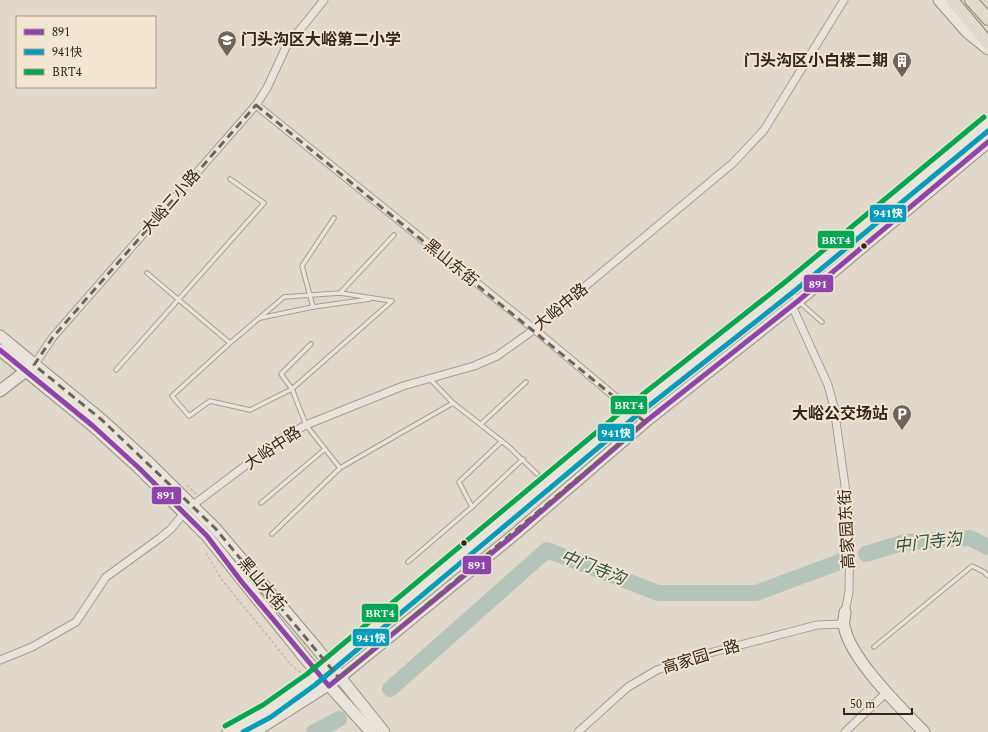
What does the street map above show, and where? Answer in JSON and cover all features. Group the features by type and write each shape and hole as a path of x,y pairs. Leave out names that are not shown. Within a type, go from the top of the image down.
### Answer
{"main road":[{"path":"939,0 967,32 988,49"},
{"path":"952,0 988,43"},
{"path":"971,0 988,19"},
{"path":"228,732 268,711 329,666 632,411 788,288 988,122"},
{"path":"254,732 329,686 339,678 361,658 515,534 645,422 795,304 988,142"},
{"name":"黑山大街","path":"0,336 30,368 140,470 207,536 241,581 329,686 371,732"},
{"name":"黑山大街","path":"0,350 30,368 102,420 193,505 250,569 384,732"},
{"name":"大峪二小路","path":"0,391 30,368"},
{"name":"高家园东街","path":"843,624 845,612"},
{"path":"843,624 853,647 870,674 924,732"}],"street":[{"name":"大峪二小路","path":"30,368 53,337 256,105 267,88 286,47 324,0"},
{"name":"大峪中路","path":"193,505 282,438 306,425 403,386 474,366 497,356 534,329 733,163 764,130 844,0"},
{"name":"黑山东街","path":"256,105 534,329 645,422"},
{"name":"高家园东街","path":"795,304 828,385 834,407 850,521 849,592 845,612"},
{"path":"1,659 32,647 76,622 86,608 94,592 106,577 165,533 184,513"},
{"name":"高家园一路","path":"578,732 628,687 657,670 694,657 817,625 843,624"},
{"path":"845,732 887,692"}],"lane":[{"path":"116,370 264,203 230,179"},
{"path":"313,307 308,295 302,266 334,218"},
{"path":"340,293 394,235"},
{"path":"147,272 230,342"},
{"path":"788,288 795,304 822,322"},
{"path":"340,293 392,301 292,389 250,410 210,401 189,416 172,396 230,342 284,297 340,293"},
{"path":"258,318 313,307 375,298"},
{"path":"311,344 281,374 292,389 306,425 340,468"},
{"path":"429,378 453,403 502,441 538,474"},
{"path":"481,424 526,382"},
{"path":"272,534 340,468 453,403"},
{"path":"472,507 459,482 502,441"},
{"path":"261,503 325,449"},
{"path":"408,562 472,507 523,459"},
{"path":"874,647 972,566 984,572 988,576"}],"highlighted area":[{"path":"256,105 645,422 339,678 215,528 102,420 34,365 53,337"}],"waterway":[{"name":"中门寺沟","path":"866,554 905,542 970,538 988,547"},
{"name":"中门寺沟","path":"390,689 547,550 658,593 756,593 842,561"},
{"name":"中门寺沟","path":"314,732 339,719"}],"transit line":[{"name":"BRT4","path":"225,726 263,705 307,674 628,406 784,283 984,117"},
{"name":"941快","path":"243,732 271,717 315,685 636,416 792,293 988,131"},
{"name":"891","path":"0,350 93,426 140,469 207,536 241,581 329,686 515,534 645,422 798,301 988,142"}],"place":[{"name":"门头沟区大峪第二小学","path":"227,57"},
{"name":"门头沟区小白楼二期","path":"902,78"},
{"name":"大峪公交场站","path":"902,431"}]}
